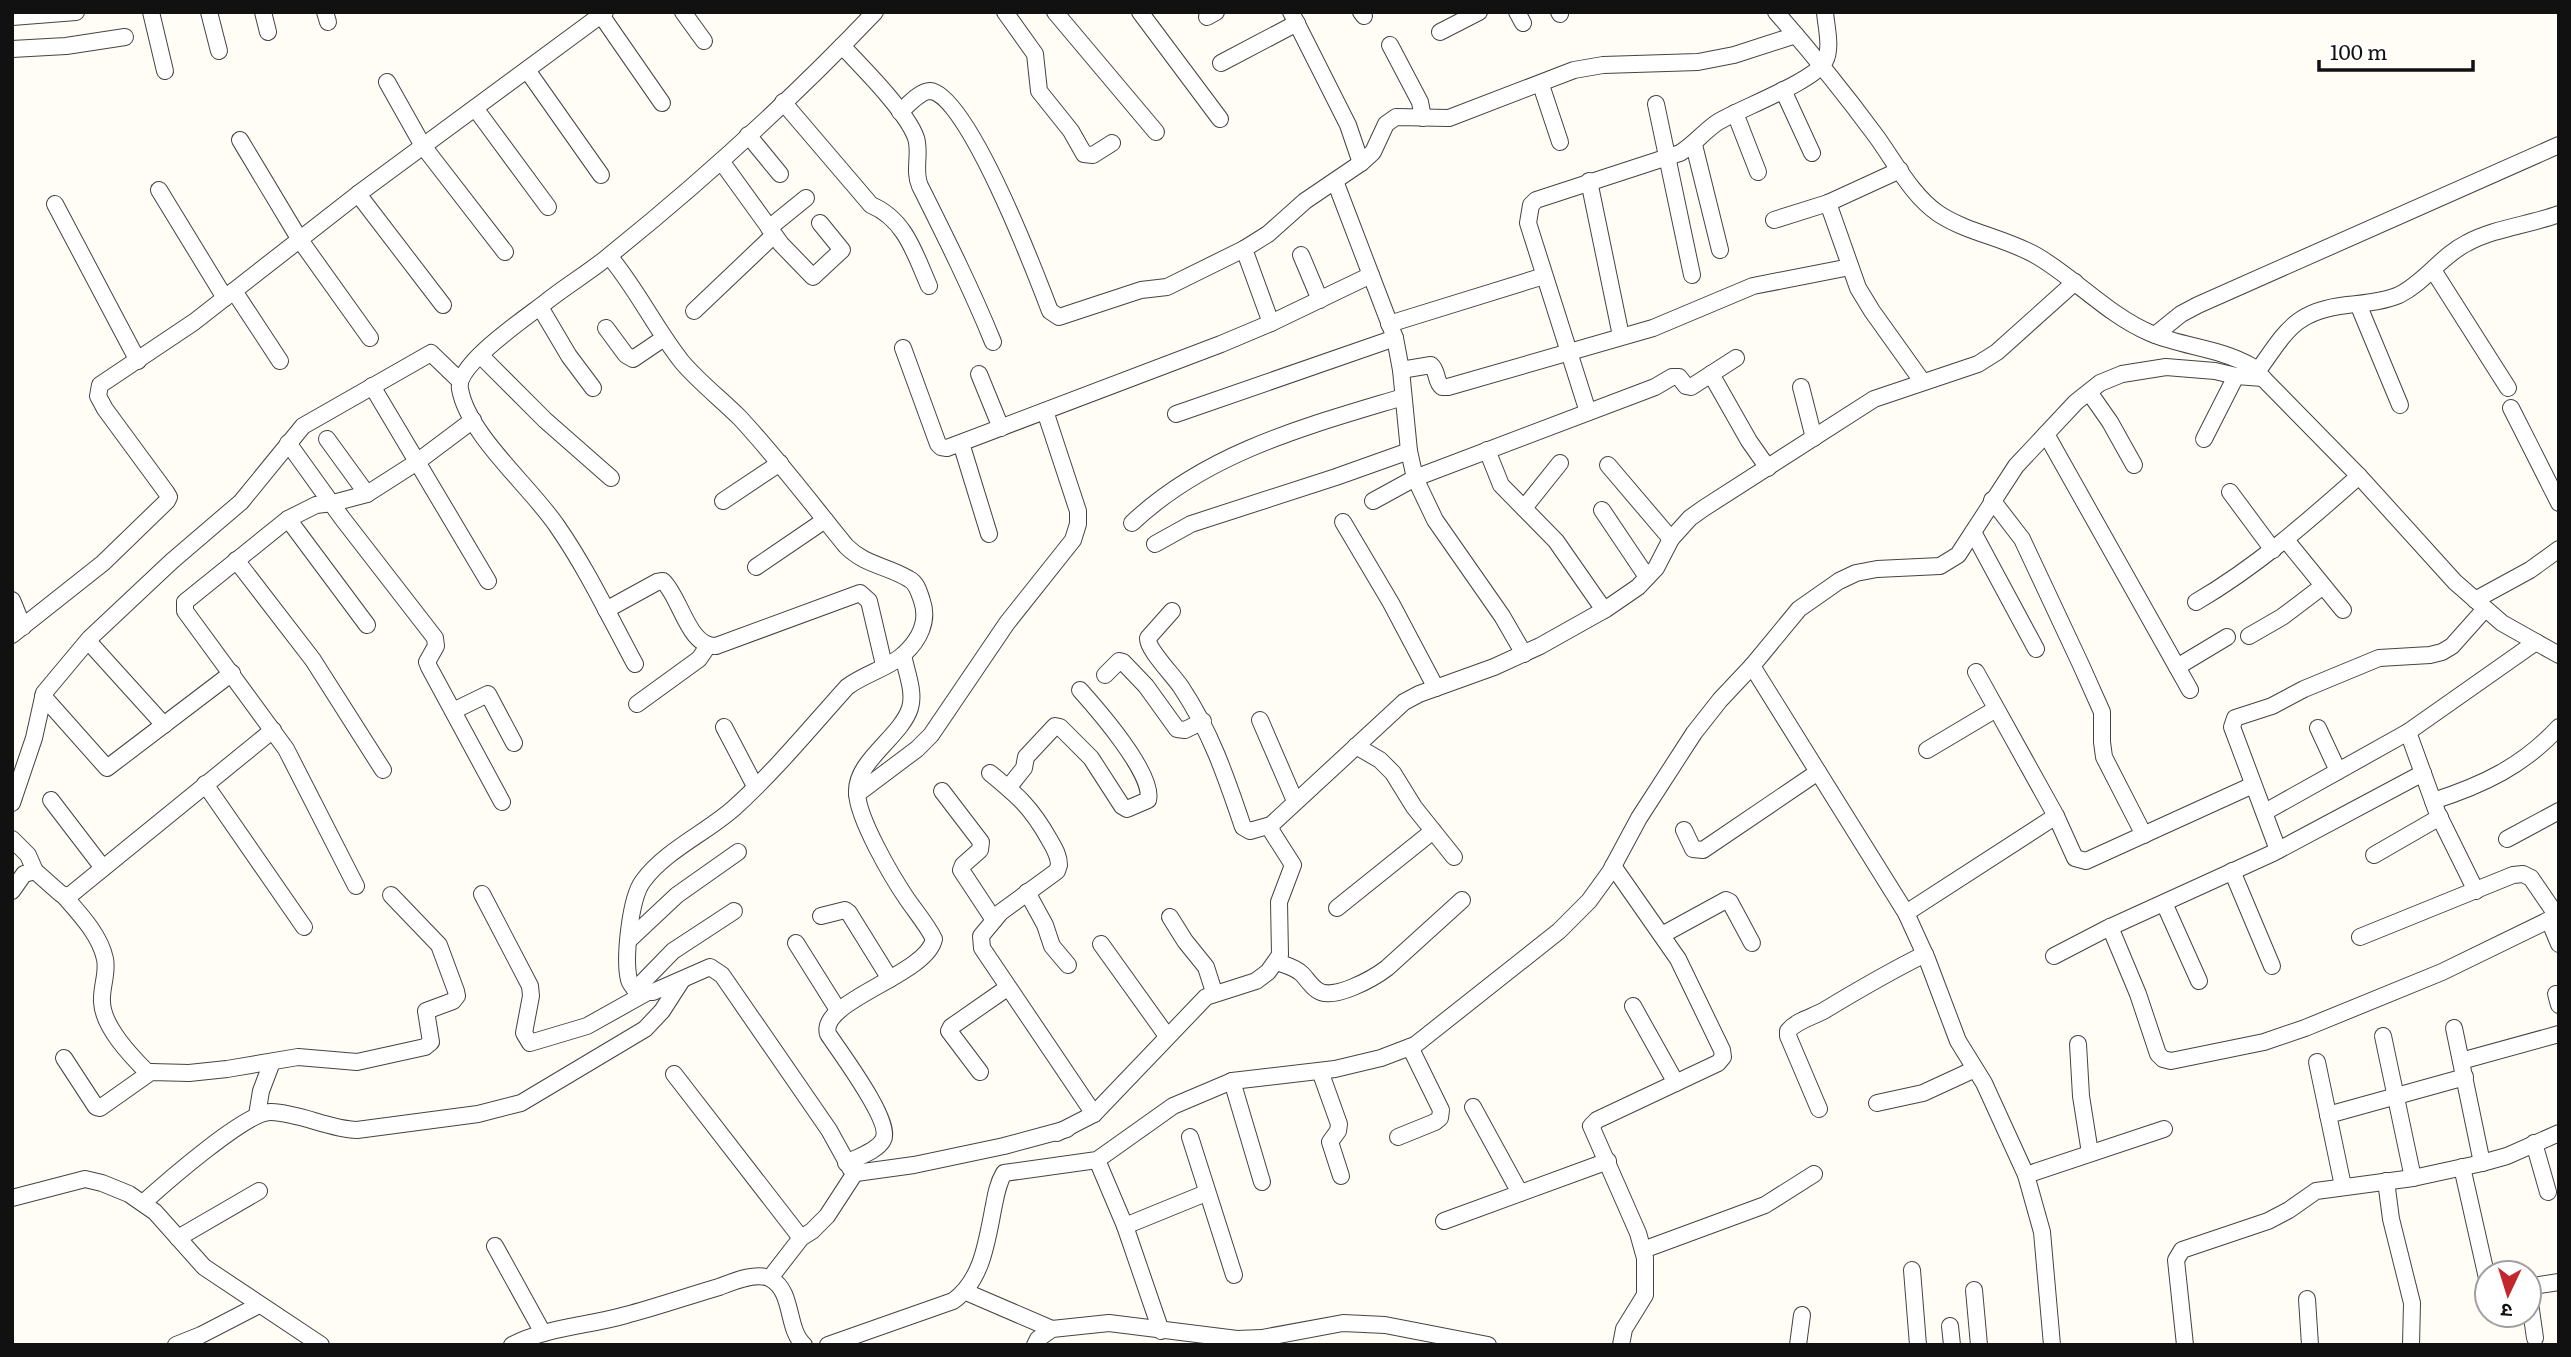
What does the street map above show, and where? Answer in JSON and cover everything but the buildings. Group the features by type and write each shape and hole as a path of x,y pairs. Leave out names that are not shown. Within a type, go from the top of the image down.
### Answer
{"street":[{"path":"12,17 76,12"},
{"path":"151,12 165,71"},
{"path":"209,12 219,51"},
{"path":"263,12 268,32"},
{"path":"635,664 578,558 557,526 480,434 460,389 460,381 463,373 480,355 609,257 721,161 875,12"},
{"path":"1005,12 1035,54 1039,91 1043,99 1070,131 1084,154 1093,155 1112,143"},
{"path":"1055,12 1156,132"},
{"path":"1140,12 1220,119"},
{"path":"1440,32 1479,12"},
{"path":"1776,12 1821,66 1924,201 1938,213 1955,222 2010,241 2038,256 2121,317 2155,335 2236,357 2260,375 2359,476 2455,582 2502,623 2559,655"},
{"path":"1588,412 1528,223 1531,205 1536,200 1589,181 1680,153 1694,145 1716,123 1783,90 1821,66 1827,55 1825,12"},
{"path":"684,13 704,41"},
{"path":"12,600 18,631 103,563 169,497 105,409 98,396 100,386 230,294 359,194 603,14 662,103"},
{"path":"1221,64 1294,18 1348,125 1361,163"},
{"path":"895,107 932,91 942,97 959,118 988,163 1054,315 1064,316 1141,290 1167,287 1244,249 1361,163 1373,152 1387,124 1396,117 1449,118 1574,71 1603,65 1698,62 1734,55 1796,35"},
{"path":"12,49 66,46 125,37"},
{"path":"1390,45 1420,102 1423,118"},
{"path":"842,46 877,82 917,141 916,167 919,184 960,263 993,342"},
{"path":"527,70 601,175"},
{"path":"387,82 423,146 505,252"},
{"path":"1541,85 1560,142"},
{"path":"1783,90 1812,153"},
{"path":"783,102 871,205 882,209 898,224 906,235 929,286"},
{"path":"1656,104 1692,275"},
{"path":"475,108 548,207"},
{"path":"1735,113 1758,172"},
{"path":"748,135 780,174"},
{"path":"240,140 300,240 370,338"},
{"path":"1694,145 1720,250"},
{"path":"2155,335 2181,314 2199,305 2559,145"},
{"path":"721,161 771,232 795,261 813,277 842,250 820,223"},
{"path":"1774,220 1828,203 1900,170"},
{"path":"1335,181 1392,331 1401,370 1409,450 1415,478 1435,520 1502,617 1524,654"},
{"path":"1589,181 1621,336"},
{"path":"159,190 280,362"},
{"path":"359,194 443,305"},
{"path":"694,311 806,198"},
{"path":"1828,203 1850,267 1872,311 1922,382"},
{"path":"55,204 138,361"},
{"path":"2260,375 2285,334 2300,318 2315,310 2398,295 2466,243 2488,233 2535,223 2559,214"},
{"path":"1244,249 1272,323"},
{"path":"1301,255 1320,300"},
{"path":"609,257 639,296 664,338 694,376 726,405 780,463 858,558 912,581 918,590 926,619 923,628 903,655 859,678 848,687 716,824 656,866 641,883 630,916 628,972 632,987 641,992"},
{"path":"1401,370 1431,365 1438,384 1448,387 1691,314 1754,286 1850,267"},
{"path":"2433,270 2508,388"},
{"path":"903,348 938,444 947,448 1170,365 1272,323 1371,275"},
{"path":"1176,414 1544,276"},
{"path":"1172,611 1148,638 1149,647 1171,671 1203,721 1243,827 1250,831 1271,824 1404,702 1524,654 1604,610 1638,587 1656,568 1671,539 1690,518 1874,399 1978,364 1997,352 2075,282"},
{"path":"2358,304 2400,405"},
{"path":"540,307 569,356 593,388"},
{"path":"606,328 626,355 633,359 664,338"},
{"path":"12,803 34,738 47,688 88,641 172,561 236,507 303,426 431,353 460,381"},
{"path":"480,355 545,420 611,478"},
{"path":"1373,501 1415,478 1655,387 1672,377 1679,377 1689,388 1736,358"},
{"path":"1004,1173 1097,1160 1173,1106 1232,1081 1320,1071 1381,1058 1415,1045 1559,931 1589,901 1694,733 1799,609 1839,581 1856,573 1877,569 1940,566 1958,555 2016,466 2076,402 2100,383 2122,374 2166,367 2215,370 2236,376 2260,375"},
{"path":"979,374 1000,428"},
{"path":"1711,374 1749,441 1768,468"},
{"path":"2204,439 2236,376"},
{"path":"372,386 488,581"},
{"path":"1801,387 1814,438"},
{"path":"2089,392 2110,422 2134,465"},
{"path":"1132,523 1187,480 1259,443 1403,397"},
{"path":"2511,408 2559,503"},
{"path":"857,794 917,749 931,735 1007,622 1073,540 1078,524 1078,511 1045,411"},
{"path":"356,886 300,774 272,730 184,607 188,598 288,519 316,505 367,494 473,421"},
{"path":"2046,435 2190,690"},
{"path":"327,439 367,494"},
{"path":"288,443 435,638 436,646 428,662 429,667 502,802"},
{"path":"961,443 989,534"},
{"path":"1155,544 1191,524 1336,477 1409,450"},
{"path":"1488,450 1502,485 1556,541 1604,610"},
{"path":"723,500 780,463"},
{"path":"1524,508 1560,464"},
{"path":"1608,465 1671,539"},
{"path":"2196,602 2240,575 2279,545 2359,476"},
{"path":"2230,492 2279,545 2323,586 2343,610"},
{"path":"1992,500 2022,539 2081,664 2102,712 2104,757 2144,835"},
{"path":"1602,510 1647,577"},
{"path":"288,519 367,625"},
{"path":"756,567 825,520"},
{"path":"1343,522 1391,603 1436,688"},
{"path":"1973,532 2036,649"},
{"path":"2278,850 2232,727 2235,718 2272,706 2304,689 2379,658 2442,652 2452,646 2480,605 2556,557"},
{"path":"236,559 313,660 383,770"},
{"path":"606,610 657,582 663,582 698,640 708,646"},
{"path":"2249,636 2282,617 2323,586"},
{"path":"637,704 694,663 708,646 725,643 860,593 870,601 884,665"},
{"path":"2177,667 2227,637"},
{"path":"88,641 164,725"},
{"path":"2265,812 2408,732 2536,642"},
{"path":"512,1345 543,1333 625,1316 739,1280 770,1278 801,1238 813,1231 827,1216 850,1168 883,1141 885,1132 879,1113 828,1034 828,1023 838,1010 890,979 928,952 934,939 905,897 863,819 857,794 862,773 905,719 910,708 911,697 903,655"},
{"path":"1105,675 1119,661 1123,662 1146,686 1177,729 1185,730 1203,721"},
{"path":"1752,666 1906,913 1925,954 1958,1041 1984,1083 2025,1175 2042,1232 2052,1345"},
{"path":"1976,672 2056,816 2075,858 2080,861 2086,861 2253,785"},
{"path":"43,696 107,768 232,673"},
{"path":"1008,788 1024,768 1026,757 1055,726 1060,727 1091,758 1122,806 1127,809 1149,800 1149,791 1130,753 1118,734 1080,690"},
{"path":"453,711 488,694 514,743"},
{"path":"1927,750 1996,709"},
{"path":"1260,720 1295,802"},
{"path":"724,727 755,786"},
{"path":"2433,802 2469,790 2521,763 2541,747 2559,727"},
{"path":"2318,728 2338,771"},
{"path":"64,896 74,892 272,730"},
{"path":"2408,732 2433,802 2476,891"},
{"path":"1356,746 1387,766 1454,857"},
{"path":"1684,830 1693,849 1703,850 1818,772"},
{"path":"990,773 1035,814 1059,859 1056,871 1001,912 981,936 980,942 1007,988 1094,1114"},
{"path":"2054,956 2110,927 2278,850 2423,773"},
{"path":"205,784 304,927"},
{"path":"942,791 981,842 980,850 961,870 994,920"},
{"path":"51,800 103,868"},
{"path":"2507,839 2559,811"},
{"path":"1906,913 2056,816"},
{"path":"2374,855 2440,817"},
{"path":"828,1345 953,1301 965,1292 983,1259 998,1186 1009,1157 1094,1114 1198,1004 1214,992 1256,981 1277,962 1281,947 1279,902 1293,865 1272,832 1271,824"},
{"path":"1336,908 1433,831"},
{"path":"12,839 28,855 35,871 64,896 91,930 103,954 106,968 102,1005 105,1016 127,1052 148,1073"},
{"path":"629,940 677,895 738,852"},
{"path":"1612,866 1678,959 1723,1057 1718,1063 1593,1122 1591,1126 1608,1161 1643,1250 1645,1295 1624,1329 1621,1345"},
{"path":"12,891 24,874 35,871"},
{"path":"2232,872 2272,966"},
{"path":"2360,937 2513,875 2523,874 2531,878 2555,917 2559,944"},
{"path":"1027,892 1045,925 1052,946 1068,965"},
{"path":"482,894 530,986 531,996 524,1033 530,1043 587,1026 641,992 682,980 710,967 722,975 829,1130 850,1168"},
{"path":"64,1058 96,1107 100,1108 148,1073 190,1073 298,1057 357,1062 425,1047 431,1039 426,1011 453,1001 457,996 456,991 439,945 391,895"},
{"path":"1277,962 1302,974 1319,992 1327,994 1342,990 1381,972 1462,900"},
{"path":"1662,935 1726,901 1730,902 1752,943"},
{"path":"2164,903 2199,981"},
{"path":"821,916 845,910 849,913 890,979"},
{"path":"641,992 673,951 734,911"},
{"path":"1170,917 1185,942 1206,967 1214,992"},
{"path":"2110,927 2138,994 2158,1054 2171,1061 2264,1042 2305,1028 2442,972 2555,917"},
{"path":"796,943 838,1010"},
{"path":"1101,944 1167,1036"},
{"path":"1819,1109 1787,1031 1925,954"},
{"path":"143,1203 182,1169 257,1115 281,1113 342,1129 357,1130 478,1114 513,1105 539,1093 645,1029 662,1012 682,980"},
{"path":"980,1072 949,1031 1007,988"},
{"path":"1633,1006 1676,1083"},
{"path":"2454,1028 2482,1163"},
{"path":"2328,1115 2397,1096 2559,1034"},
{"path":"2383,1035 2413,1178"},
{"path":"2078,1044 2081,1096 2090,1153"},
{"path":"1398,1137 1440,1118 1441,1110 1410,1047"},
{"path":"257,1115 272,1062"},
{"path":"2317,1062 2343,1186"},
{"path":"1877,1103 1923,1093 1975,1069"},
{"path":"1320,1071 1339,1124 1330,1143 1341,1176"},
{"path":"674,1074 801,1238"},
{"path":"1232,1081 1262,1182"},
{"path":"1473,1107 1520,1193"},
{"path":"850,1168 971,1153 1067,1129"},
{"path":"2025,1175 2164,1129"},
{"path":"2185,1345 2176,1260 2182,1250 2268,1221 2316,1191 2413,1178 2482,1163 2507,1156 2559,1133"},
{"path":"1189,1137 1234,1275"},
{"path":"2534,1143 2548,1192"},
{"path":"1097,1160 1125,1226 1161,1331"},
{"path":"1444,1221 1608,1161"},
{"path":"2462,1167 2483,1259"},
{"path":"1643,1250 1765,1205 1814,1174"},
{"path":"12,1198 85,1179 102,1183 143,1203 155,1212 204,1267 320,1345"},
{"path":"2386,1181 2391,1219 2412,1303 2410,1345"},
{"path":"178,1238 259,1191"},
{"path":"1125,1226 1206,1193"},
{"path":"495,1246 543,1333"},
{"path":"1912,1270 1919,1345"},
{"path":"770,1278 784,1297 794,1330 804,1345"},
{"path":"1975,1290 1979,1345"},
{"path":"965,1292 1052,1329 1109,1323 1201,1340 1262,1338 1343,1323 1385,1325 1488,1345"},
{"path":"2307,1299 2309,1345"},
{"path":"185,1343 259,1306"},
{"path":"1798,1345 1802,1315"},
{"path":"1950,1326 1952,1345"},
{"path":"1035,1345 1038,1339 1052,1329"},
{"path":"2534,1329 2535,1338"}]}
